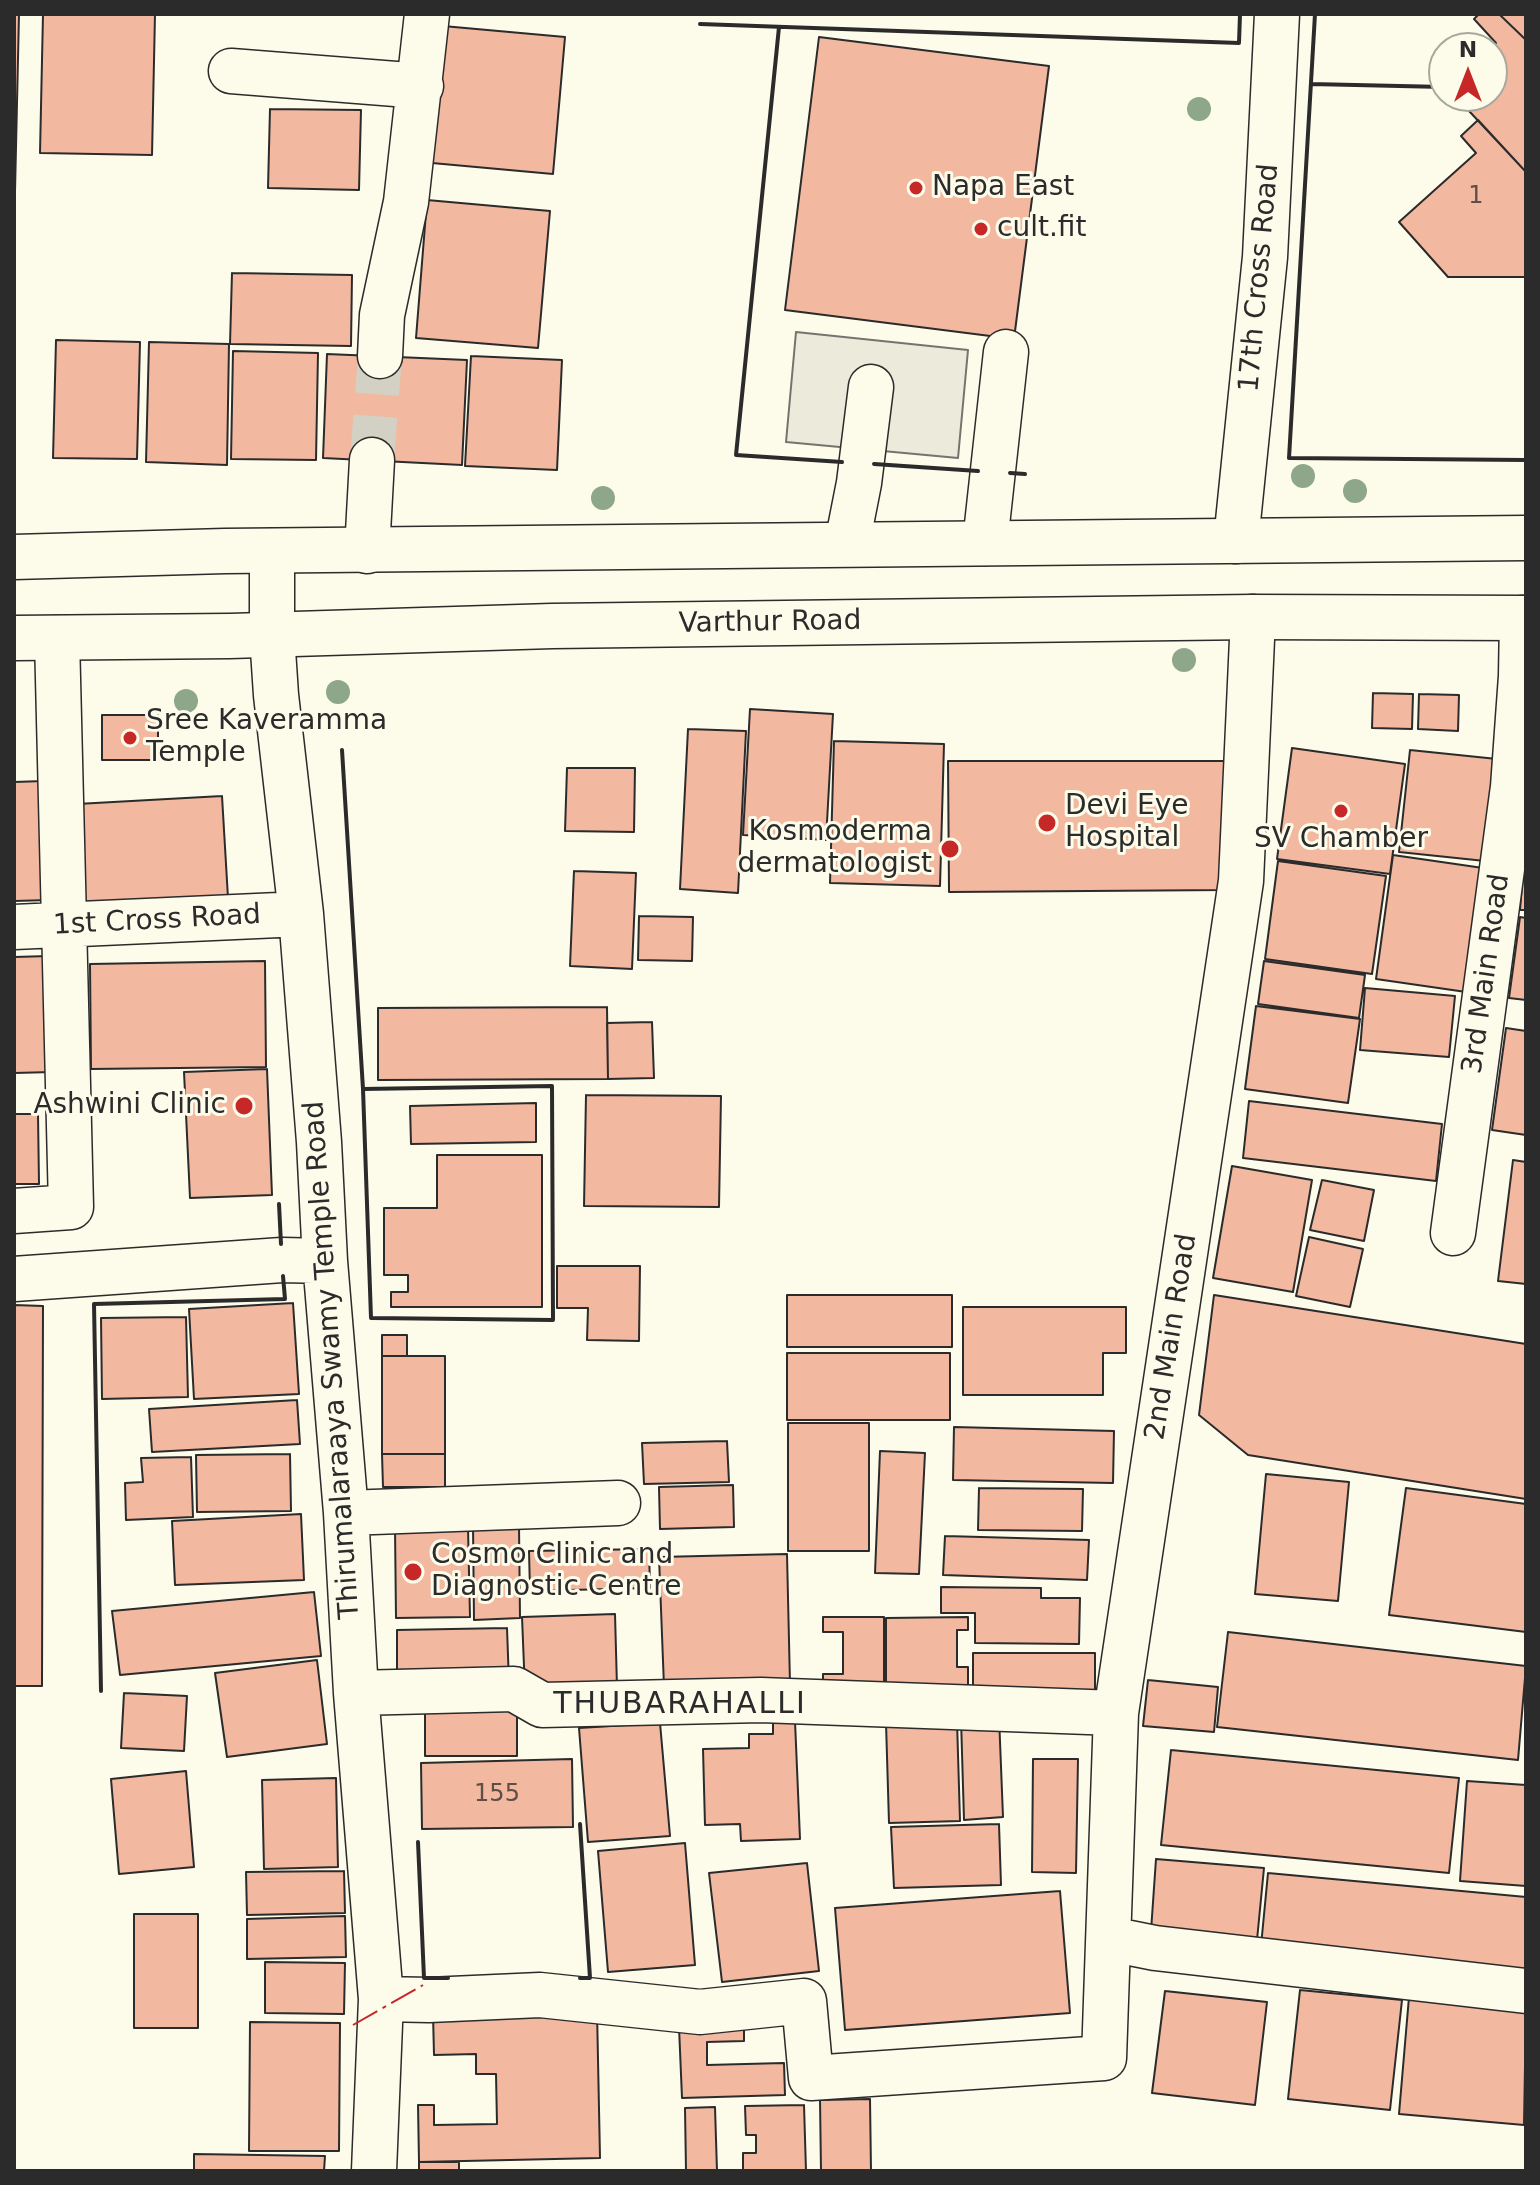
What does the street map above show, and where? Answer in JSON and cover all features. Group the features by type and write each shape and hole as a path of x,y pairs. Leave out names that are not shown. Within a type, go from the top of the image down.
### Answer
{"street":[{"path":"380,356 382,315 406,202 427,14"},
{"name":"17th Cross Road","path":"1236,541 1265,257 1277,14"},
{"path":"231,71 421,86"},
{"path":"985,543 1006,352"},
{"path":"847,544 859,483 871,387"},
{"path":"367,551 372,460"},
{"path":"14,557 272,551 1526,538"},
{"name":"Thirumalaraaya Swamy Temple Road","path":"272,551 272,635 301,914 346,1513 356,1693 381,1999 374,2171"},
{"name":"Varthur Road","path":"14,638 272,635 552,626 1253,617 1524,618"},
{"name":"2nd Main Road","path":"381,1999 540,1995 700,2012 804,2001 811,2078 1104,2058 1116,1713 1241,881 1253,617"},
{"name":"3rd Main Road","path":"1453,1233 1513,787 1524,618"},
{"path":"14,1211 71,1207 57,638"},
{"name":"1st Cross Road","path":"14,927 301,914"},
{"path":"14,1279 282,1260 325,1261"},
{"path":"346,1513 618,1503"},
{"path":"356,1693 514,1689 542,1705 761,1700 1116,1713"},
{"path":"1110,1939 1155,1948 1526,1991"}],"shaded area":[{"path":"796,332 968,350 958,458 786,442"}],"building":[{"path":"14,14 19,14 14,236"},
{"path":"43,14 155,14 152,155 40,153"},
{"path":"1479,14 1499,14 1526,40 1526,172 1470,112 1508,112 1508,32 1486,32 1474,19"},
{"path":"1499,14 1526,14 1526,40"},
{"path":"443,26 565,37 553,174 432,163"},
{"name":"Napa East","path":"819,37 1049,66 1014,339 785,310"},
{"path":"270,109 361,110 359,190 268,188"},
{"path":"1478,120 1526,172 1526,277 1448,277 1399,222 1476,153 1461,136"},
{"path":"427,200 550,211 538,348 416,338"},
{"path":"232,273 352,275 351,346 230,344"},
{"path":"56,340 140,342 137,459 53,458"},
{"path":"149,342 229,344 227,465 146,462"},
{"path":"233,351 318,353 316,460 231,459"},
{"path":"327,354 467,360 462,465 323,458"},
{"path":"471,356 562,360 557,470 465,466"},
{"path":"1373,693 1413,694 1412,729 1372,728"},
{"path":"1419,694 1459,695 1458,731 1418,729"},
{"path":"750,709 833,714 826,840 743,835"},
{"name":"Sree Kaveramma Temple","path":"102,715 158,715 158,760 102,760"},
{"path":"688,729 746,731 738,893 680,889"},
{"path":"834,741 944,744 940,886 830,883"},
{"name":"SV Chamber","path":"1292,748 1405,764 1390,874 1277,859"},
{"path":"1410,750 1497,759 1485,861 1399,852"},
{"path":"948,761 1226,761 1227,890 949,892"},
{"path":"567,768 635,768 634,832 565,831"},
{"path":"44,781 49,900 14,901 14,782"},
{"path":"222,796 228,898 83,907 77,804"},
{"path":"1526,837 1526,910 1520,910"},
{"path":"1393,855 1490,869 1473,993 1376,979"},
{"path":"1278,861 1386,876 1372,974 1265,959"},
{"path":"574,871 636,873 632,969 570,966"},
{"path":"639,916 693,917 692,961 638,960"},
{"path":"1520,917 1526,918 1526,1000 1509,998"},
{"path":"49,956 53,1072 14,1073 14,957"},
{"path":"265,961 266,1067 91,1069 90,964"},
{"path":"1264,961 1365,975 1359,1018 1258,1004"},
{"path":"1365,988 1455,996 1449,1057 1360,1050"},
{"path":"1256,1006 1360,1019 1348,1103 1245,1089"},
{"path":"607,1007 608,1079 378,1080 378,1008"},
{"path":"652,1022 654,1078 608,1079 607,1023"},
{"path":"1506,1028 1526,1031 1526,1135 1492,1130"},
{"path":"267,1069 272,1195 190,1198 184,1072"},
{"path":"586,1095 721,1096 719,1207 584,1206"},
{"path":"1249,1101 1442,1124 1436,1181 1243,1158"},
{"path":"536,1103 536,1142 411,1144 410,1106"},
{"path":"14,1114 38,1114 39,1184 14,1184"},
{"path":"437,1155 542,1155 542,1307 391,1307 391,1292 408,1292 408,1275 384,1275 384,1208 437,1208"},
{"path":"1513,1160 1526,1162 1526,1284 1498,1281"},
{"path":"1232,1166 1312,1180 1293,1292 1213,1278"},
{"path":"1322,1180 1374,1190 1364,1241 1310,1230"},
{"path":"1309,1237 1363,1249 1350,1307 1296,1296"},
{"path":"557,1266 640,1266 639,1341 587,1340 588,1308 557,1308"},
{"path":"787,1295 952,1295 952,1347 787,1347"},
{"path":"1214,1295 1526,1344 1526,1499 1248,1455 1199,1415"},
{"path":"293,1303 299,1394 194,1399 189,1309"},
{"path":"14,1305 43,1306 42,1686 14,1686"},
{"path":"963,1307 1126,1307 1126,1353 1103,1353 1103,1395 963,1395"},
{"path":"186,1317 188,1397 102,1399 101,1318"},
{"path":"382,1335 407,1335 407,1356 382,1356"},
{"path":"787,1353 950,1353 950,1420 787,1420"},
{"path":"382,1356 445,1356 445,1454 382,1454"},
{"path":"297,1400 300,1444 152,1452 149,1409"},
{"path":"788,1423 869,1423 869,1551 788,1551"},
{"path":"954,1427 1114,1431 1113,1483 953,1480"},
{"path":"727,1441 729,1482 644,1484 642,1443"},
{"path":"880,1451 925,1453 919,1574 875,1573"},
{"path":"290,1454 291,1511 197,1512 196,1455"},
{"path":"382,1454 445,1454 445,1487 383,1487"},
{"path":"191,1457 193,1517 126,1520 125,1483 143,1482 141,1458"},
{"path":"1266,1474 1349,1482 1338,1601 1255,1594"},
{"path":"733,1485 734,1527 660,1529 659,1487"},
{"path":"979,1488 1083,1489 1082,1531 978,1530"},
{"path":"1406,1488 1526,1504 1526,1632 1389,1615"},
{"path":"301,1514 304,1580 175,1585 172,1521"},
{"path":"473,1525 519,1525 520,1618 474,1620"},
{"path":"468,1527 470,1617 396,1618 395,1528"},
{"path":"945,1536 1089,1540 1087,1580 943,1575"},
{"path":"649,1549 650,1588 530,1591 529,1551"},
{"path":"787,1554 790,1684 664,1687 659,1557"},
{"path":"941,1587 1041,1588 1041,1598 1080,1598 1079,1644 975,1643 975,1613 941,1613"},
{"path":"314,1592 321,1656 120,1675 112,1611"},
{"path":"615,1614 617,1687 525,1691 522,1617"},
{"path":"823,1617 884,1617 884,1692 823,1692 823,1674 843,1674 843,1632 823,1632"},
{"path":"968,1617 968,1630 957,1630 957,1667 968,1667 968,1693 886,1693 886,1618"},
{"path":"507,1628 509,1683 397,1684 397,1630"},
{"path":"1228,1632 1526,1666 1518,1760 1217,1727"},
{"path":"973,1653 1095,1653 1095,1707 973,1707"},
{"path":"317,1660 327,1744 227,1757 215,1673"},
{"path":"1148,1680 1218,1687 1214,1732 1143,1726"},
{"path":"124,1693 187,1696 184,1751 121,1748"},
{"path":"425,1694 517,1694 517,1756 425,1756"},
{"path":"999,1716 1003,1817 964,1820 961,1719"},
{"path":"773,1721 795,1721 800,1839 741,1841 740,1824 705,1825 703,1749 749,1748 749,1734 773,1734"},
{"path":"957,1721 960,1821 889,1823 886,1723"},
{"path":"660,1723 670,1836 588,1842 579,1728"},
{"path":"1171,1750 1459,1778 1449,1873 1161,1845"},
{"path":"572,1759 573,1827 422,1829 421,1763"},
{"path":"1033,1759 1078,1759 1076,1873 1032,1872"},
{"path":"186,1771 194,1867 119,1874 111,1779"},
{"path":"336,1778 338,1867 264,1869 262,1780"},
{"path":"1467,1781 1526,1785 1526,1886 1460,1881"},
{"path":"999,1824 1001,1885 894,1888 891,1827"},
{"path":"685,1843 695,1965 608,1972 598,1851"},
{"path":"1156,1859 1264,1868 1257,1940 1151,1931"},
{"path":"807,1863 819,1971 722,1982 709,1873"},
{"path":"344,1871 345,1913 247,1915 246,1872"},
{"path":"1268,1873 1526,1897 1526,1971 1261,1946"},
{"path":"1060,1891 1070,2013 845,2030 835,1908"},
{"path":"134,1914 198,1914 198,2028 134,2028"},
{"path":"345,1916 346,1957 247,1959 247,1919"},
{"path":"265,1962 345,1963 344,2014 265,2013"},
{"path":"1300,1990 1402,2000 1390,2110 1288,2099"},
{"path":"1165,1991 1267,2002 1255,2105 1152,2093"},
{"path":"1409,1997 1526,2006 1524,2125 1399,2114"},
{"path":"597,2010 600,2158 419,2162 418,2105 434,2105 434,2125 497,2124 496,2074 476,2074 476,2054 434,2055 433,2014"},
{"path":"250,2022 340,2023 339,2151 249,2151"},
{"path":"744,2025 744,2041 707,2042 707,2065 784,2063 785,2095 682,2098 679,2027"},
{"path":"870,2099 871,2171 821,2171 820,2100"},
{"path":"804,2105 806,2171 723,2171 743,2170 743,2153 756,2153 756,2135 746,2135 745,2106"},
{"path":"715,2107 717,2171 686,2171 685,2108"},
{"path":"194,2154 325,2156 324,2171 194,2171"},
{"path":"419,2162 459,2162 459,2171 419,2171"}],"tunnel":[{"path":"372,460 380,356"}],"wall":[{"path":"700,24 1239,43 1240,14"},
{"path":"1315,14 1289,458 1526,460"},
{"path":"779,27 736,455 842,462"},
{"path":"1311,84 1428,87"},
{"path":"874,464 978,471"},
{"path":"1010,473 1025,474"},
{"path":"342,750 363,1089 371,1318 553,1320 552,1086 363,1089"},
{"path":"279,1204 281,1244"},
{"path":"101,1691 94,1304 285,1299 283,1276"},
{"path":"580,1824 590,1978 580,1978"},
{"path":"418,1842 424,1978 448,1978"}],"power":[{"path":"353,2025 423,1985"}],"place":[{"name":"Napa East","path":"916,188"},
{"name":"cult.fit","path":"981,229"},
{"name":"Sree Kaveramma Temple","path":"130,738"},
{"name":"SV Chamber","path":"1341,811"},
{"name":"Devi Eye Hospital","path":"1047,823"},
{"name":"Kosmoderma dermatologist","path":"950,849"},
{"name":"Ashwini Clinic","path":"244,1106"},
{"name":"Cosmo Clinic and Diagnostic Centre","path":"413,1572"}],"district":[{"name":"THUBARAHALLI","path":"680,1705"}]}
